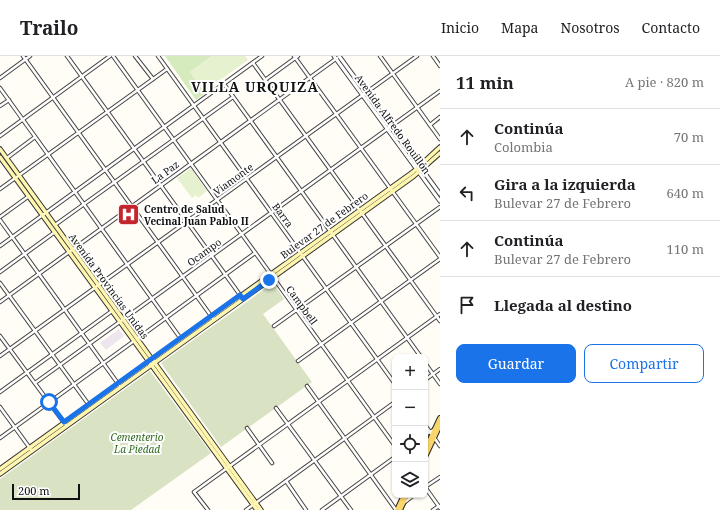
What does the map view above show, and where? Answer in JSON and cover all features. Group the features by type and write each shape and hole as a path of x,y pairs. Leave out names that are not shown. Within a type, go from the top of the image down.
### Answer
{"main road":[{"name":"Bulevar 27 de Febrero","path":"419,169 440,147"},
{"name":"Avenida Provincias Unidas","path":"0,149 19,175 55,232 71,251"},
{"name":"Bulevar 27 de Febrero","path":"0,474 273,278 301,255 440,153"},
{"name":"Avenida Provincias Unidas","path":"0,157 28,196 55,225 71,251 97,287 254,504 261,510"},
{"name":"Bulevar 27 de Febrero","path":"0,469 240,295 301,255"},
{"name":"Avenida Provincias Unidas","path":"97,287 112,310 122,321"},
{"path":"428,444 440,418"},
{"path":"428,448 432,435 440,425"},
{"path":"396,510 402,498"},
{"path":"400,510 406,498"},
{"name":"Avenida Provincias Unidas","path":"254,504 256,510"}],"street":[{"path":"22,56 214,320"},
{"path":"0,78 30,56"},
{"path":"67,56 243,299"},
{"path":"0,136 112,56"},
{"name":"Campbell","path":"112,56 392,442"},
{"path":"135,56 152,79"},
{"name":"Barra","path":"158,56 392,380"},
{"path":"0,246 262,56"},
{"name":"La Paz","path":"0,302 280,100 335,57 340,56"},
{"name":"Avenida Alfredo Rouillón","path":"340,56 364,94"},
{"path":"380,56 440,139"},
{"name":"Viamonte","path":"0,356 417,56"},
{"path":"433,56 440,66"},
{"path":"265,80 296,57 440,258 298,361"},
{"name":"Avenida Alfredo Rouillón","path":"335,57 419,169 440,194"},
{"path":"253,63 438,315 440,321"},
{"path":"0,189 167,69"},
{"path":"224,84 418,354"},
{"path":"0,88 184,342"},
{"name":"Ocampo","path":"35,383 440,91"},
{"path":"55,225 233,97"},
{"path":"0,106 9,100"},
{"path":"430,124 440,117"},
{"path":"6,158 36,137"},
{"name":"Avenida Alfredo Rouillón","path":"419,169 440,201"},
{"path":"0,216 28,196"},
{"path":"274,326 440,207"},
{"path":"0,220 121,387"},
{"path":"0,272 55,232"},
{"path":"0,438 255,253"},
{"path":"0,283 91,408"},
{"path":"0,392 112,310"},
{"path":"208,510 194,492 438,315"},
{"path":"0,336 67,426"},
{"path":"428,367 440,384"},
{"path":"428,378 440,369"},
{"path":"307,386 396,510"},
{"path":"246,510 392,404"},
{"path":"0,407 32,451"},
{"path":"276,408 352,510"},
{"path":"426,426 440,446"},
{"path":"247,428 272,463"},
{"path":"322,510 392,459"},
{"path":"428,485 440,477"},
{"path":"286,481 306,510"},
{"path":"428,491 440,506 433,510"},
{"path":"403,503 410,498"}],"shaded area":[{"path":"119,329 124,336 106,350 100,343"}],"green space":[{"path":"165,56 212,56 190,72 205,93 196,100"},
{"path":"212,56 245,56 248,60 214,84 215,86 205,93 190,72"},
{"path":"191,168 207,191 198,198 196,195 192,198 177,178"},
{"path":"273,283 284,299 263,314 312,382 221,447 161,363"},
{"name":"Cementerio La Piedad","path":"150,371 211,453 131,510 0,510 0,479"}],"place":[{"name":"Centro de Salud Vecinal Juan Pablo II","path":"129,215"}],"district":[{"name":"VILLA URQUIZA","path":"255,86"}],"route":[{"path":"49,402 64,422 240,295 243,299 269,280"}]}
